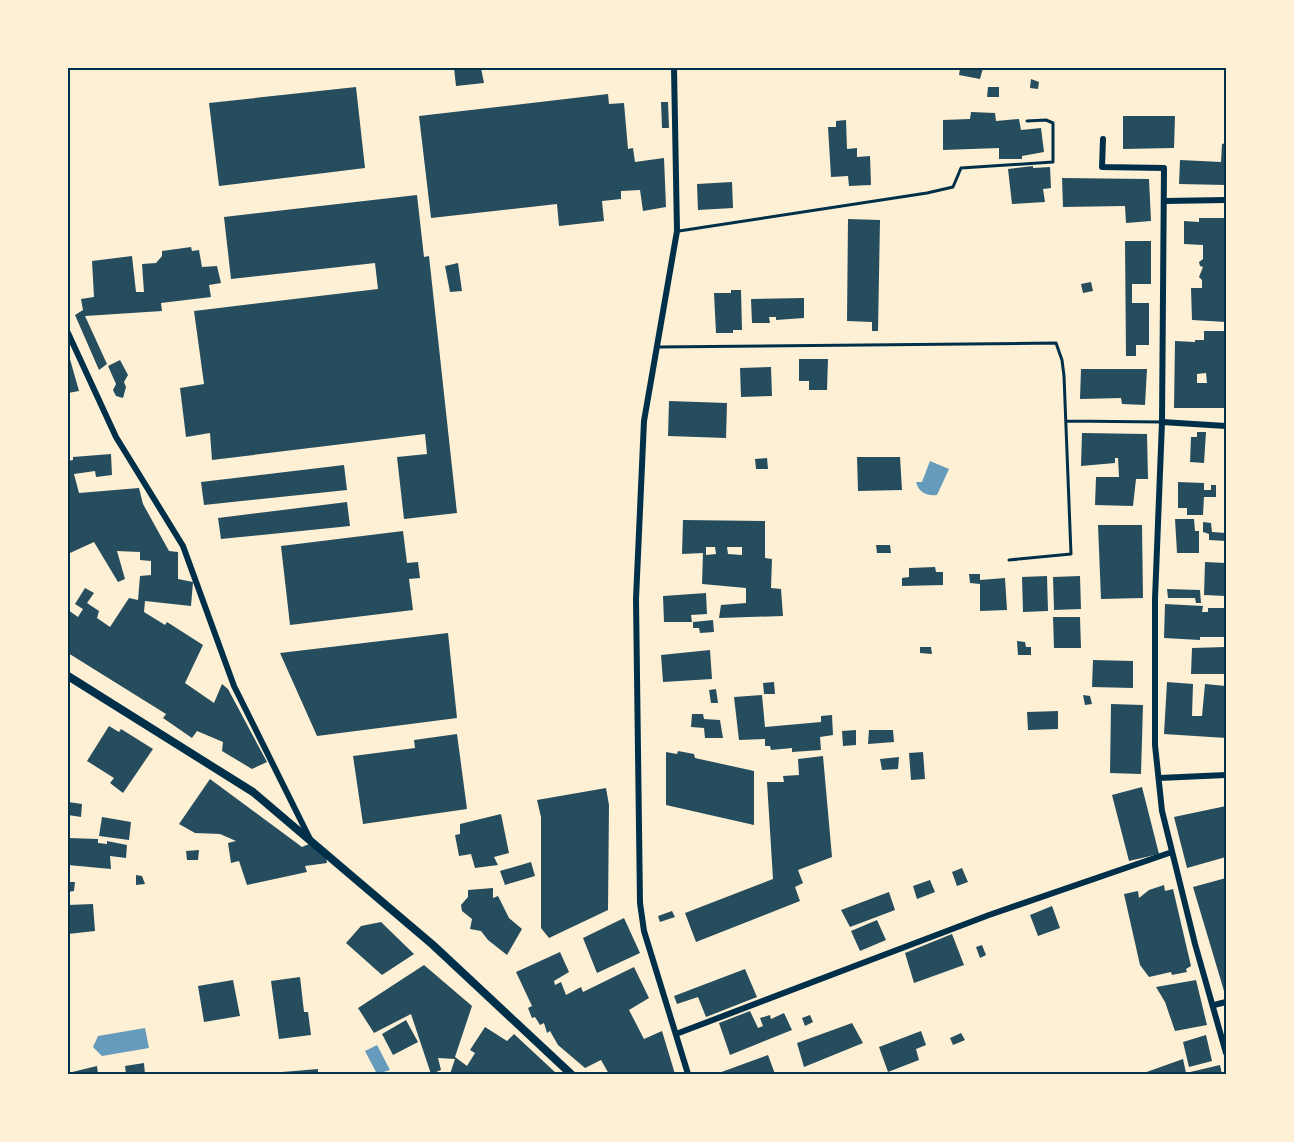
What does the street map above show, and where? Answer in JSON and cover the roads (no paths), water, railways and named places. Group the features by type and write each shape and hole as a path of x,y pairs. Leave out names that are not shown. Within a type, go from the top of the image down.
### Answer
{"street":[{"path":"674,68 677,231 644,421 636,599 640,903 644,932 688,1074"},
{"path":"1103,139 1102,167 1164,168 1162,422 1155,599 1155,745 1162,811 1195,944 1227,1053"},
{"path":"1165,201 1227,200"},
{"path":"68,333 116,437 183,546 234,686 312,842"},
{"path":"1162,422 1227,426"},
{"path":"68,676 253,792 433,945 571,1074"},
{"path":"1159,778 1227,775"},
{"path":"676,1034 989,915 1172,852"},
{"path":"1214,1005 1227,1002"}],"lane":[{"path":"677,231 927,193 953,187 962,168 1053,162 1053,123 1046,120 1028,122"},
{"path":"658,347 1056,343 1062,360 1071,554 1009,560"},
{"path":"1066,421 1162,422"}],"water":[{"path":"930,461 949,469 937,495 924,493 916,482 922,482"},
{"path":"145,1028 149,1048 102,1056 93,1047 98,1036"},
{"path":"377,1045 390,1070 377,1074 365,1051"}]}
